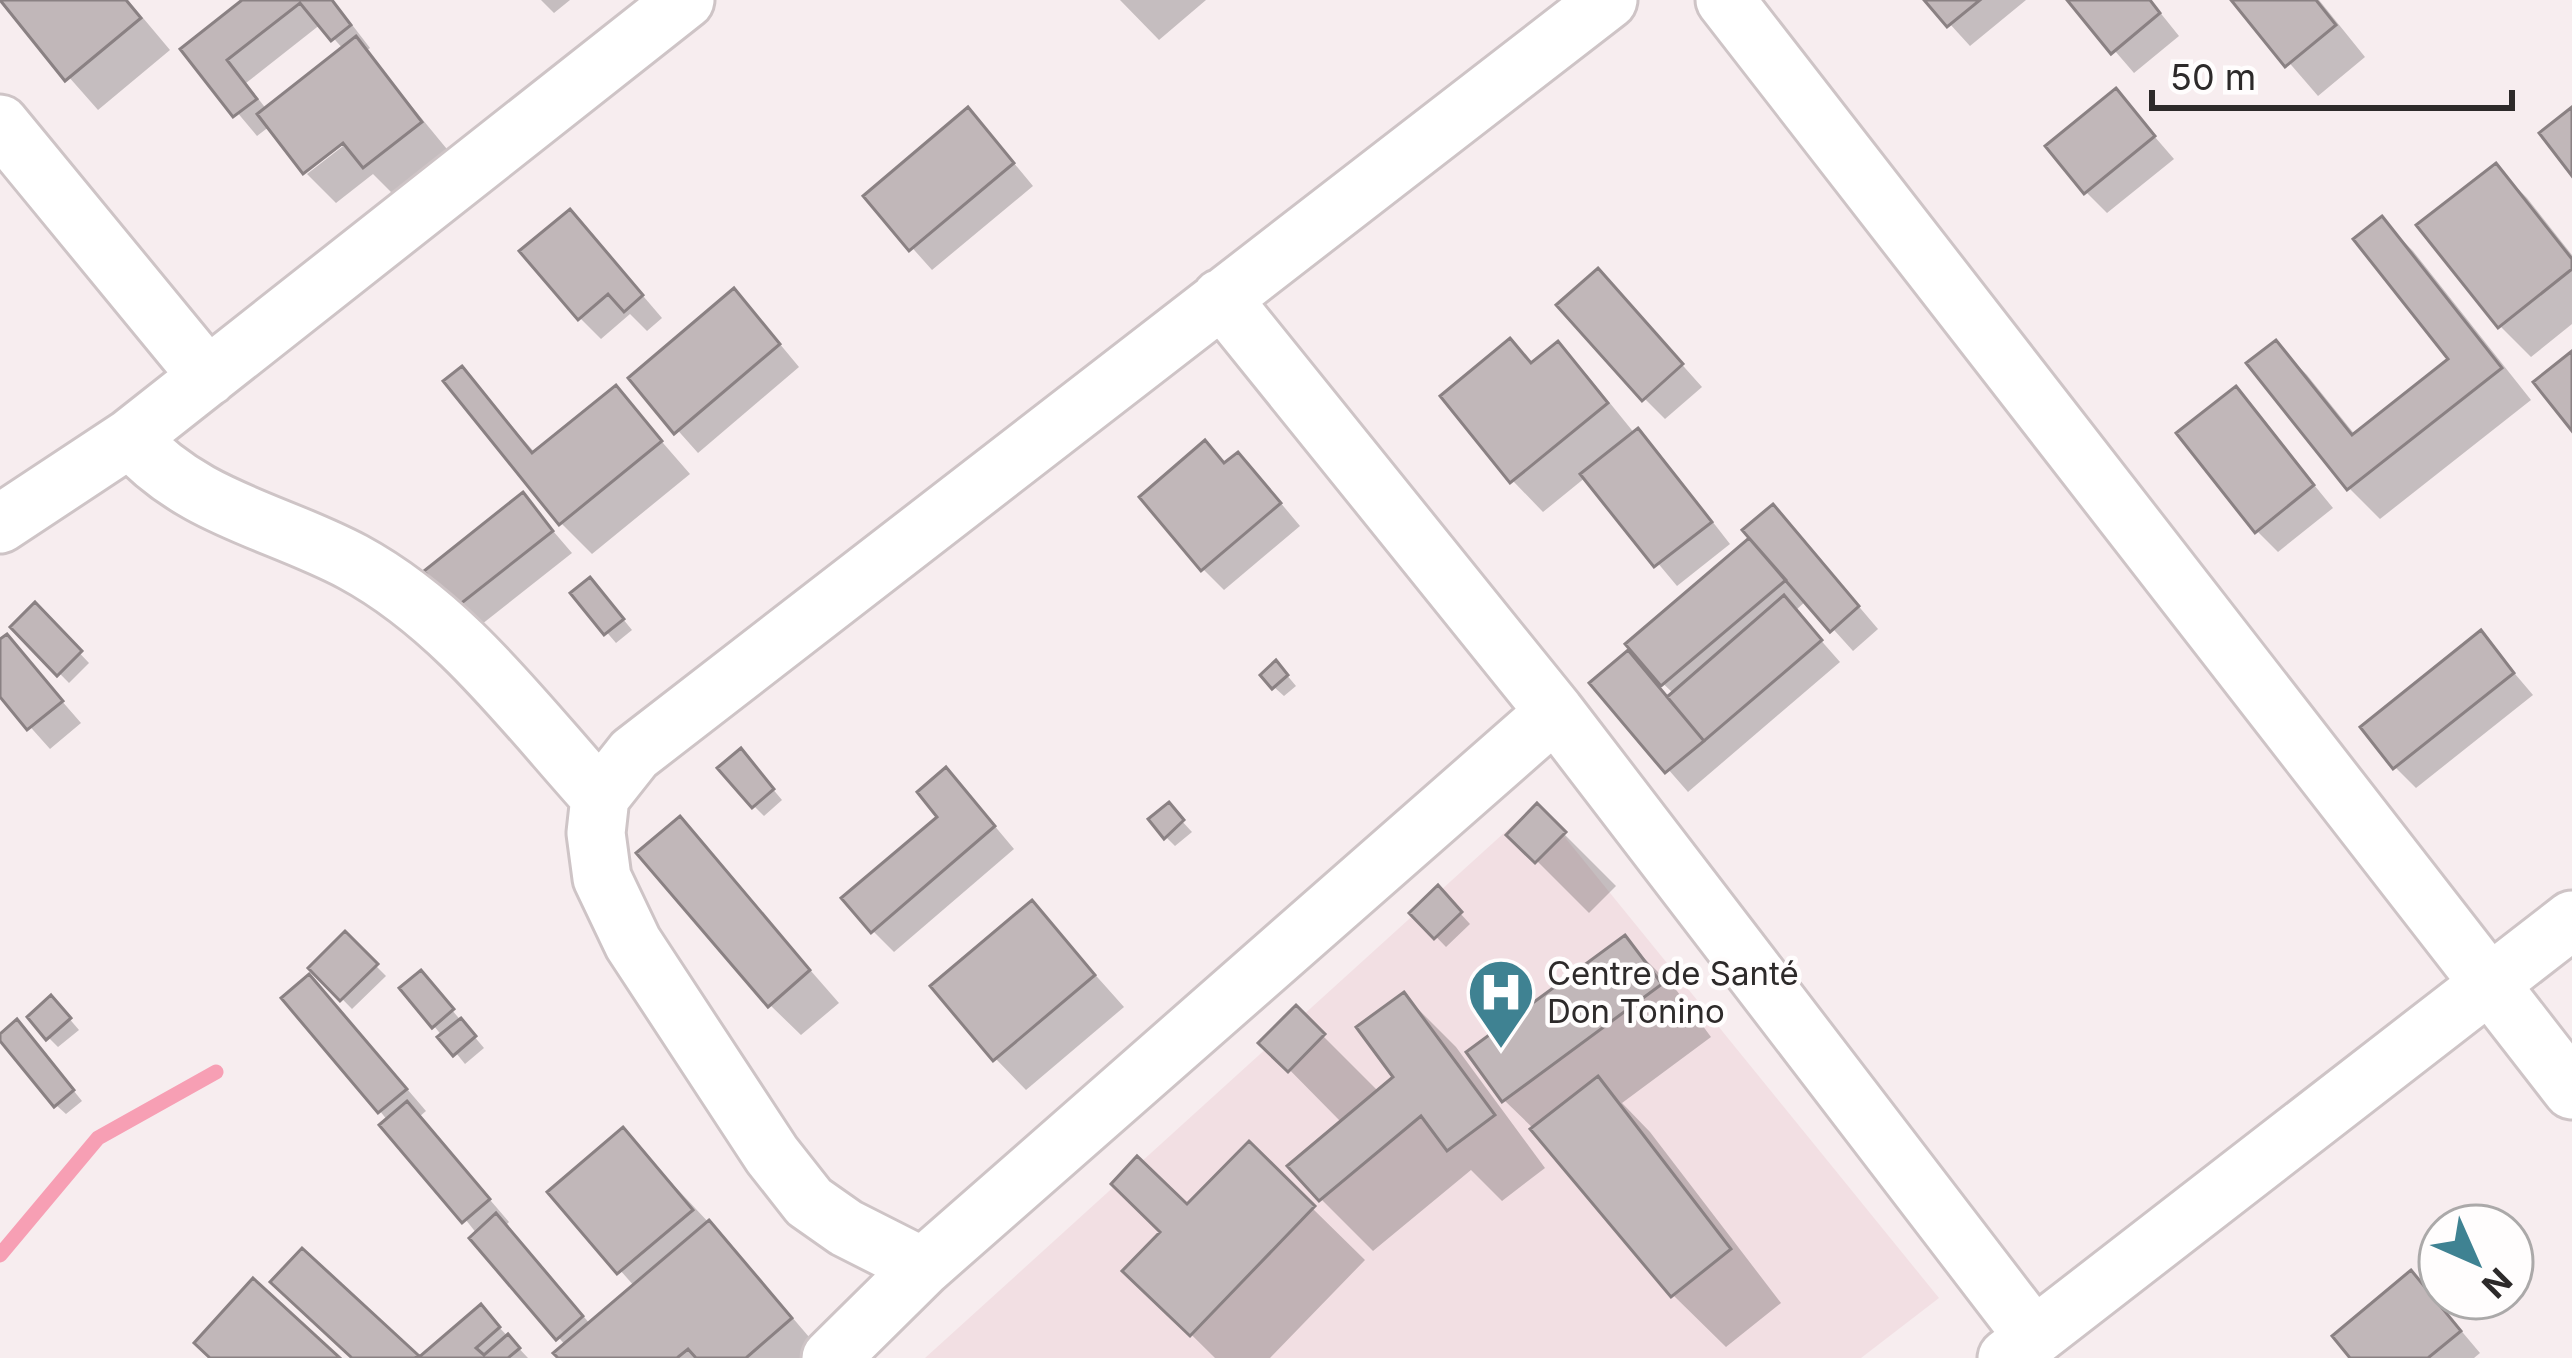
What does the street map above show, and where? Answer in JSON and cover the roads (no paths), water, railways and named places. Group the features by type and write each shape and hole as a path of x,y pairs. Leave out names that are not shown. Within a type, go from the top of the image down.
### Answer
{"street":[{"path":"0,524 130,439 685,0"},
{"path":"923,1267 846,1228 809,1202 772,1155 633,943 602,878 596,833 600,797 634,754 1609,0"},
{"path":"1725,0 2572,1090"},
{"path":"0,124 208,377"},
{"path":"1222,298 1555,712 2020,1347 2572,920"},
{"path":"130,439 172,480 255,522 352,562 416,604 460,644 600,797"},
{"path":"831,1358 923,1267 1555,712"}],"waterway":[{"path":"0,1255 98,1138 216,1072"}],"place":[{"name":"Centre de Santé Don Tonino","path":"1501,1051"}]}
